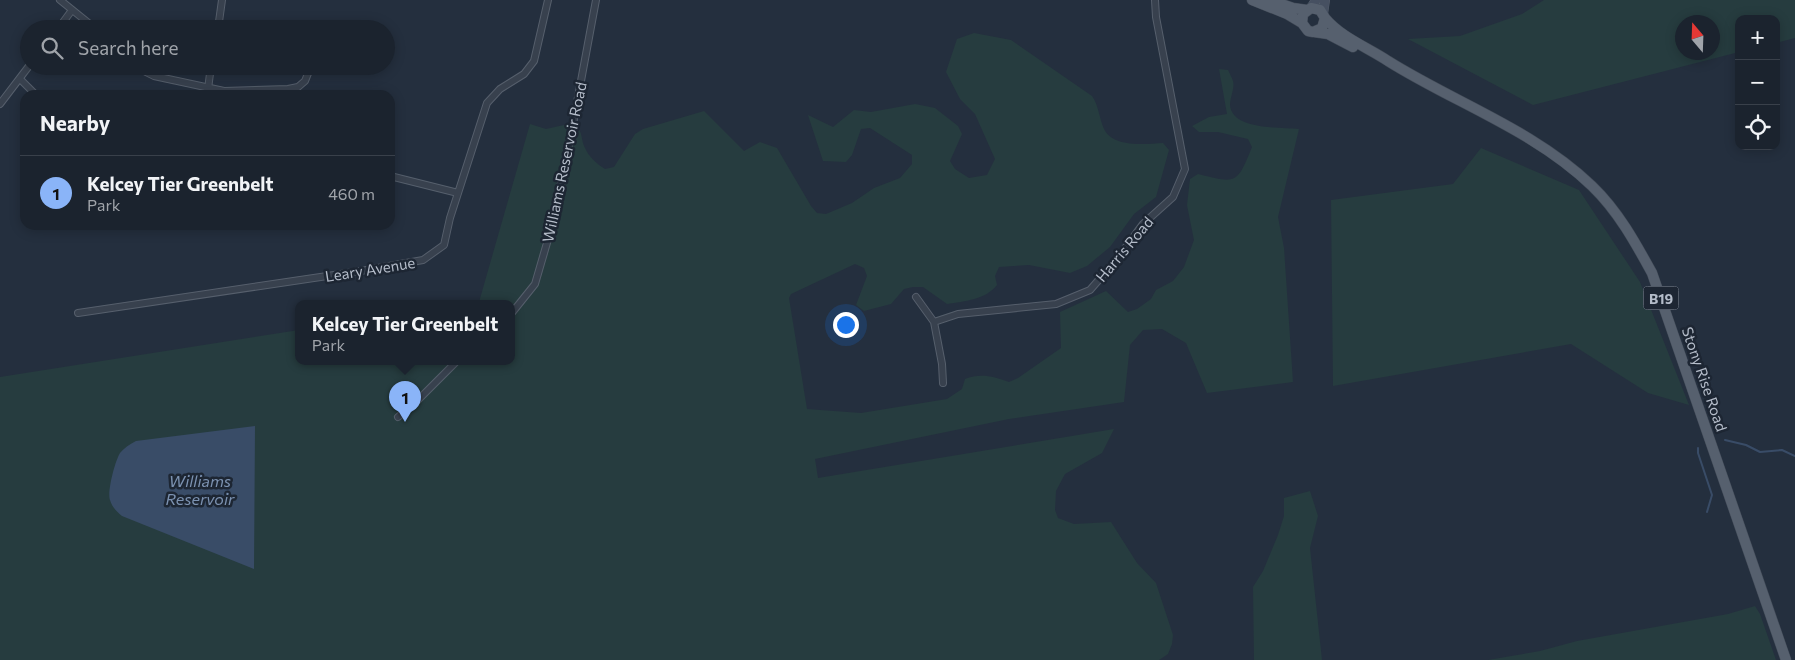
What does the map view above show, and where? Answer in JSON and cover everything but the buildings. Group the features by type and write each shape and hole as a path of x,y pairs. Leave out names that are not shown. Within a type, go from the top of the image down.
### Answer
{"main road":[{"name":"B19","path":"1252,0 1288,14 1302,23 1304,28 1313,32"},
{"name":"B19","path":"1270,0 1293,8 1311,6 1320,10 1324,16"},
{"path":"1313,32 1322,28 1324,0"},
{"path":"1302,23 1302,18 1311,6"},
{"name":"Stony Rise Road","path":"1324,16 1332,26 1348,38 1522,135 1560,159 1592,186 1618,215 1652,273 1786,660"},
{"name":"Stony Rise Road","path":"1313,32 1328,34 1384,63 1406,72"}],"street":[{"path":"60,0 85,20"},
{"path":"219,20 222,0"},
{"name":"Leary Avenue","path":"78,313 352,273 423,260 444,245 450,218 487,103 500,89 524,74 534,61 548,0"},
{"name":"Williams Reservoir Road","path":"515,309 536,284 549,236 568,151 596,0"},
{"name":"Harris Road","path":"934,322 958,314 1056,304 1090,290 1117,259 1142,224 1174,197 1185,170 1156,17 1155,0"},
{"path":"65,20 72,10"},
{"path":"0,104 22,75"},
{"path":"152,75 216,90"},
{"path":"208,89 210,75"},
{"path":"256,90 298,87 307,75"},
{"path":"20,78 31,90"},
{"path":"395,177 458,193"},
{"path":"916,297 934,322 942,364 943,383"},
{"path":"398,417 414,404 453,365"}],"green space":[{"path":"1544,0 1795,0 1795,38 1780,42 1780,15 1735,15 1735,53 1720,57 1720,15 1675,15 1675,60 1708,60 1533,105 1408,39 1460,36 1522,14"},
{"path":"974,33 1011,40 1092,96 1108,135 1130,144 1163,143 1169,150 1156,197 1134,214 1110,247 1087,266 1070,273 1029,265 999,267 995,276 997,285 987,294 968,301 947,304 923,287 913,287 904,289 891,304 864,311 856,305 867,276 864,268 855,264 791,294 789,298 807,409 861,413 947,399 962,389 965,379 971,377 987,376 1009,382 1018,378 1061,348 1060,312 1106,291 1128,312 1137,309 1151,299 1156,290 1173,281 1184,267 1194,240 1187,205 1190,179 1198,174 1228,180 1234,178 1243,168 1252,147 1248,139 1218,132 1199,132 1192,126 1209,117 1227,114 1219,69 1228,70 1233,80 1230,105 1233,113 1239,119 1258,126 1299,129 1278,217 1284,248 1293,382 1207,393 1186,343 1162,329 1143,330 1130,345 1124,402 1009,419 815,459 818,478 1114,429 1102,453 1065,474 1056,491 1055,510 1058,518 1074,524 1111,522 1137,563 1156,583 1173,635 1168,654 1159,660 0,660 0,377 295,331 295,365 515,365 515,300 480,300 530,124 546,129 573,123 580,132 589,154 596,163 605,169 614,167 635,134 643,129 704,111 744,151 760,142 777,148 811,206 817,213 826,214 852,203 874,188 900,178 912,164 912,155 870,128 861,129 852,155 846,162 823,161 808,115 833,127 854,110 871,112 915,104 935,108 958,126 962,134 950,161 955,169 969,178 987,175 995,159 975,114 960,99 946,72 957,39"},
{"path":"1481,148 1579,190 1640,282 1689,405 1648,393 1571,344 1333,386 1331,200 1453,184"},
{"path":"1310,491 1318,516 1310,548 1322,660 1254,660 1253,587 1263,571 1278,535 1284,516 1284,498"},
{"path":"1755,606 1760,614 1776,660 1488,660 1540,651 1577,641 1728,614"}],"water":[{"name":"Williams Reservoir","path":"255,426 254,569 122,516 112,505 109,496 118,457 127,446 134,442"}],"waterway":[{"path":"1725,440 1746,445 1760,452 1782,450 1795,456"},
{"path":"1698,448 1712,495 1707,512"}],"place":[{"name":"Kelcey Tier Greenbelt","path":"405,422"}]}
